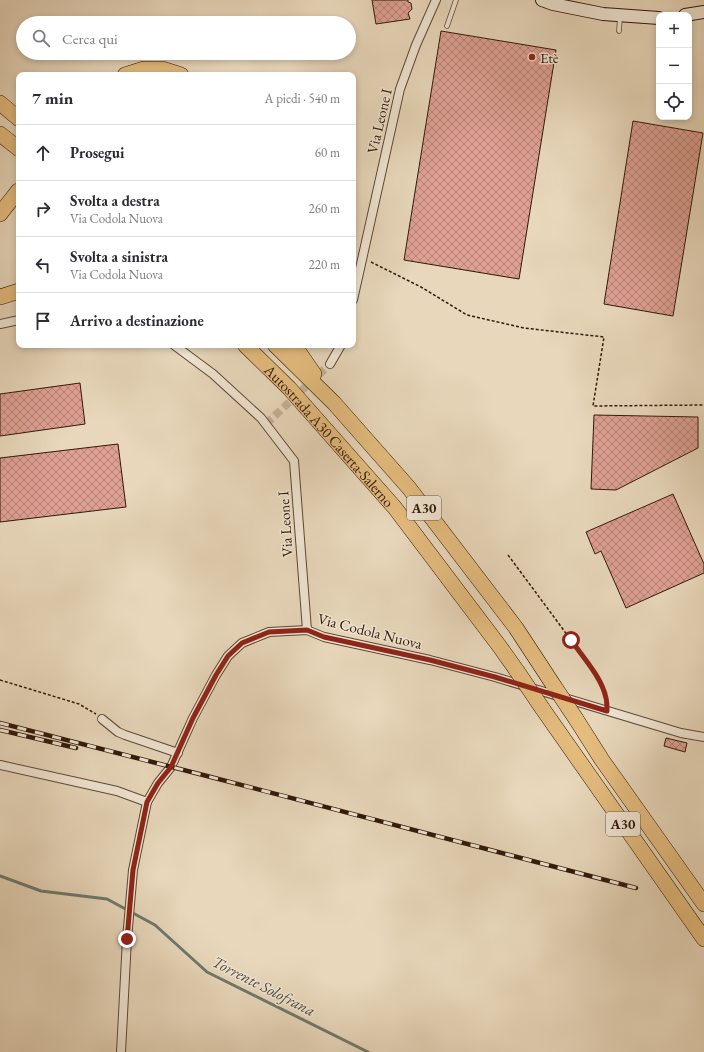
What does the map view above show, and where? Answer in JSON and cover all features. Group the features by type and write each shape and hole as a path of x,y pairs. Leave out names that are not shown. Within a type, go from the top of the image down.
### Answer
{"highway":[{"path":"134,72 144,69 162,69 172,72"},
{"path":"0,104 16,117"},
{"path":"0,134 16,147"},
{"path":"0,214 16,194"},
{"path":"0,297 16,292"},
{"path":"238,348 289,388"},
{"name":"Autostrada A30 Caserta-Salerno","path":"248,348 289,388 395,508 517,671 704,939"},
{"name":"Autostrada A30 Caserta-Salerno","path":"278,348 334,403 408,488 516,628 602,760 704,904"},
{"path":"296,348 334,403"}],"main road":[{"path":"542,0 553,4 603,14 656,18"},
{"path":"692,14 704,12"}],"street":[{"name":"Via Leone I","path":"356,286 400,89 416,45 436,0"},
{"path":"0,324 16,321"},
{"name":"Via Leone I","path":"178,348 213,374 261,418 294,461 307,630"},
{"path":"330,364 339,348"},
{"name":"Via Codola Nuova","path":"121,1052 127,939 133,870 147,802 158,783 171,767 193,718 216,675 228,656 242,643 269,632 307,630 324,637 430,660 495,677 680,733 704,737"},
{"path":"102,719 118,732 178,753"},
{"path":"0,765 117,791 147,802"}],"lane":[{"path":"447,26 456,0"},
{"path":"619,31 620,15"}],"path":[{"path":"362,258 421,287 466,315 524,328 604,337 592,406 704,405"},
{"path":"508,555 598,679 606,698 607,711"},
{"path":"0,680 79,704 102,719"}],"building":[{"path":"372,0 408,0 408,2 411,3 412,9 408,13 410,19 376,24"},
{"path":"441,31 556,50 519,279 404,260"},
{"path":"633,121 703,133 673,316 604,304"},
{"path":"80,383 85,424 0,436 0,394"},
{"path":"594,415 698,417 698,448 616,490 591,489"},
{"path":"118,444 126,507 0,522 0,458"},
{"path":"673,494 704,564 704,573 626,608 601,551 595,554 586,532"},
{"path":"666,738 687,743 685,752 664,746"}],"waterway":[{"name":"Torrente Solofrana","path":"0,876 41,891 107,899 155,925 207,972 368,1052"}],"tunnel":[{"path":"266,424 330,364"}],"railway":[{"path":"0,723 636,888"},
{"path":"0,730 76,748"}],"place":[{"name":"Etè","path":"532,57"}],"route":[{"path":"127,939 133,870 147,802 158,783 171,767 193,718 216,675 228,656 242,643 269,632 307,630 324,637 430,660 495,677 607,711 606,698 603,688 571,640"}]}
